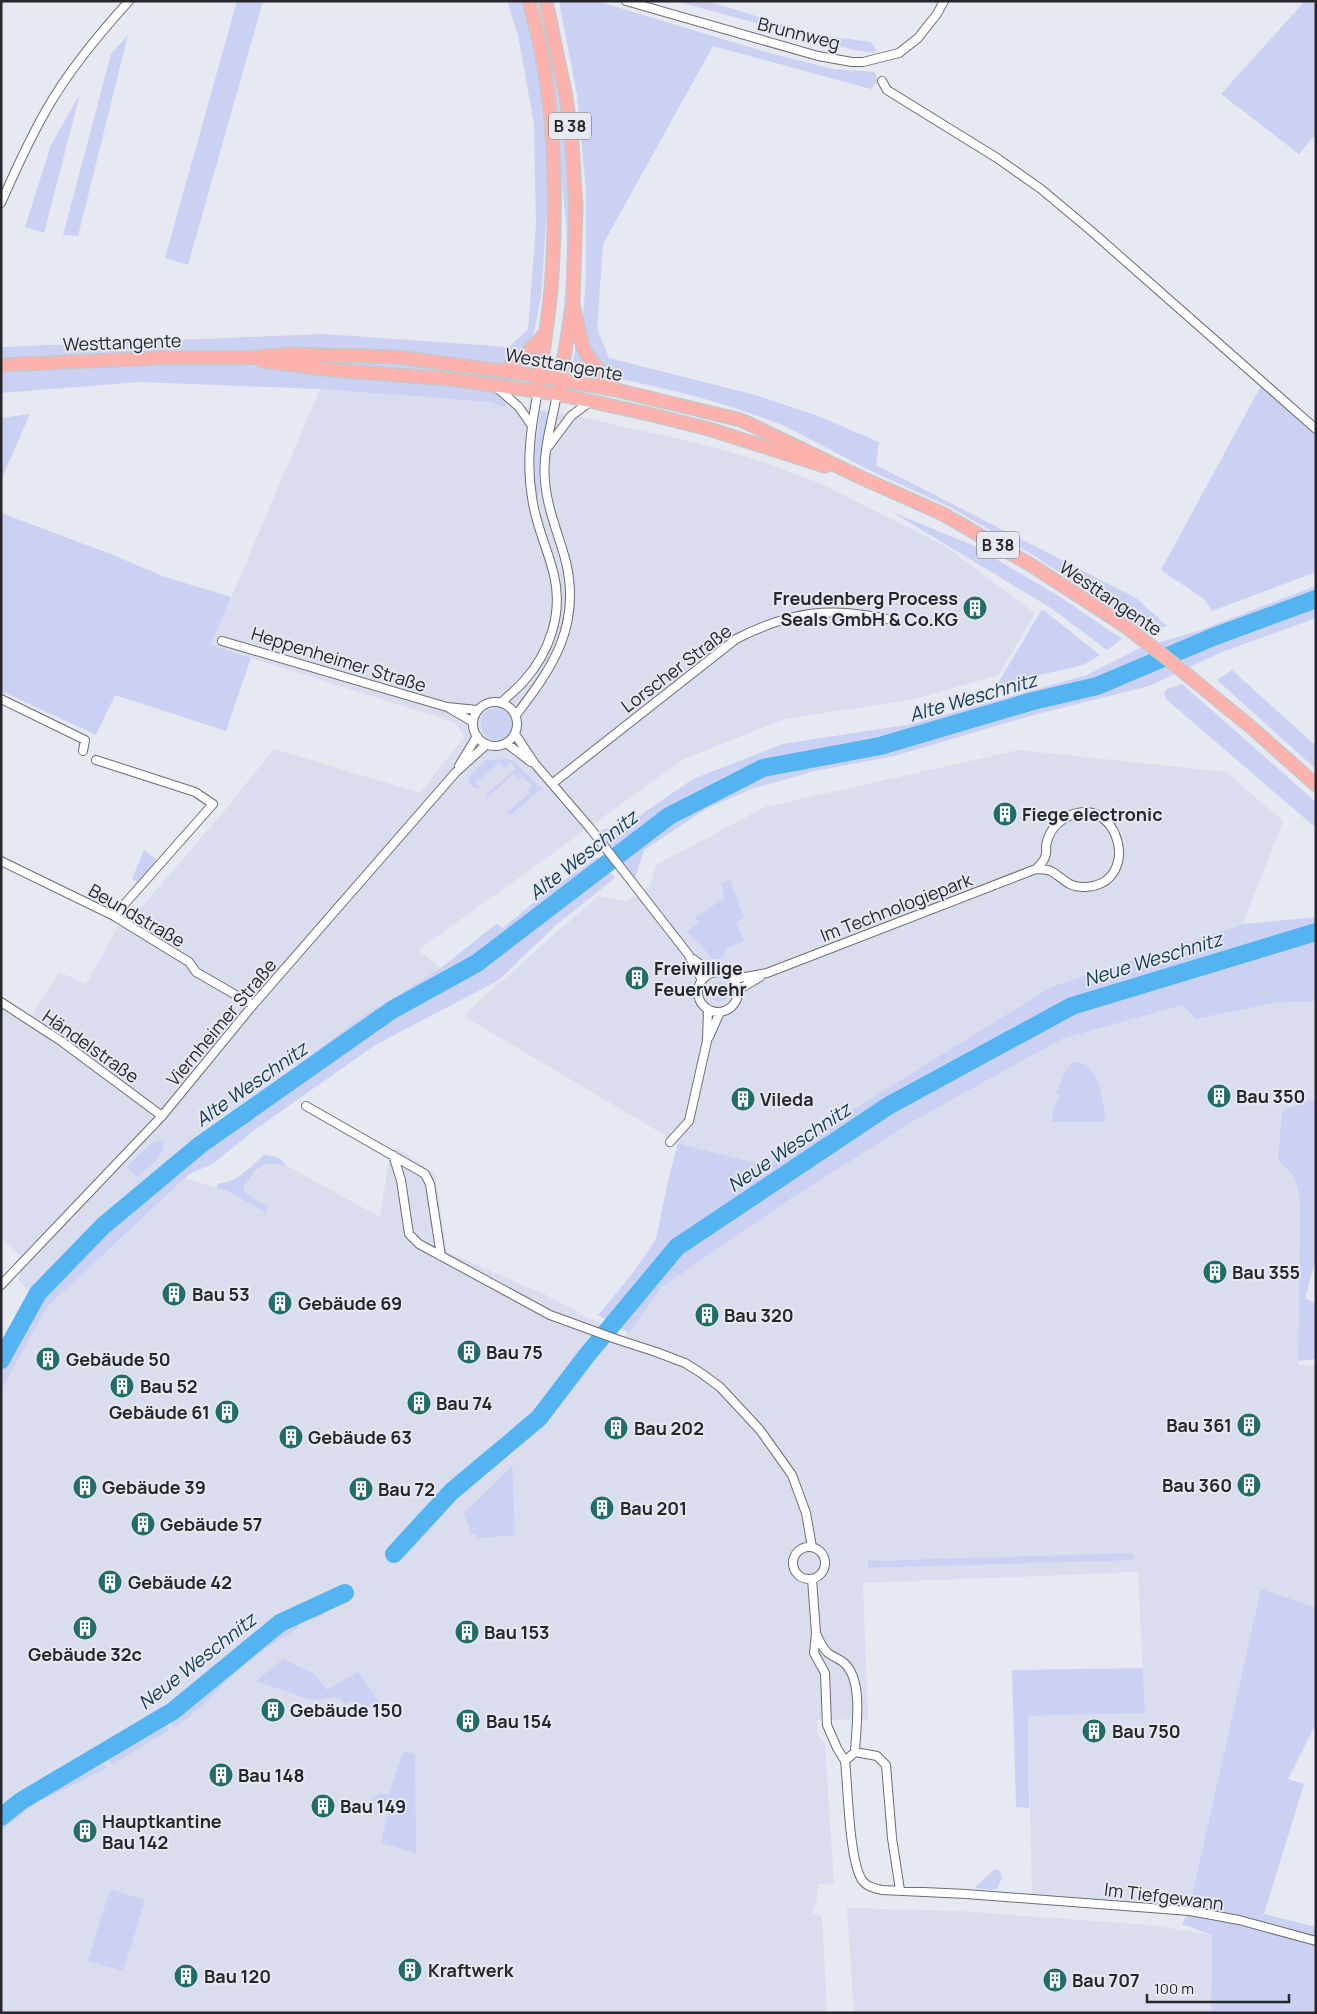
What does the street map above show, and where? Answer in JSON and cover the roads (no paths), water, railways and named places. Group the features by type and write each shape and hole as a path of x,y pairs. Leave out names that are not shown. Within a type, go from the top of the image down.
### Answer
{"main road":[{"name":"B 38","path":"529,1 541,51 555,169 551,287 538,391"},
{"name":"B 38","path":"546,1 557,50 572,144 576,207 573,303 560,380"},
{"name":"B 38","path":"573,303 583,348 592,362 616,390"},
{"path":"505,370 529,351 546,333"},
{"name":"Westtangente","path":"1,365 160,358 245,358 290,354 354,354 398,357 540,376 616,390 741,420 862,478 943,514 1031,565 1125,626 1205,688 1316,785"},
{"name":"Westtangente","path":"245,358 314,368 449,379 557,394 709,429 862,478"},
{"path":"557,394 560,380"}],"street":[{"path":"1,203 23,154 48,106 74,68 128,1"},
{"name":"Brunnweg","path":"626,1 818,56 863,62 899,52 918,38 937,14 944,1"},
{"path":"882,81 887,90 997,158 1041,189 1316,429"},
{"path":"494,385 519,407 532,426"},
{"path":"502,702 523,682 539,662 549,642 555,621 557,600 554,575 532,498 529,460 538,391"},
{"path":"516,715 555,660 566,634 570,612 569,579 547,498 544,478 557,394"},
{"path":"547,449 571,416 590,401"},
{"name":"Lorscher Straße","path":"553,783 736,639 765,625 792,616 823,612 892,620"},
{"name":"Heppenheimer Straße","path":"222,640 447,707 477,710"},
{"path":"1,699 84,740 83,751"},
{"path":"488,702 502,702 513,710 516,715 517,728 515,734 506,743 493,746 477,736 473,722 477,710 488,702"},
{"name":"Heppenheimer Straße","path":"447,707 473,722"},
{"path":"515,734 535,764 553,783 688,954 702,980"},
{"name":"Viernheimer Straße","path":"456,772 477,736"},
{"path":"506,743 535,764"},
{"name":"Viernheimer Straße","path":"1,1285 162,1116 252,1005 456,772 487,744"},
{"path":"96,760 195,792 213,804 114,916"},
{"path":"1080,813 1096,815 1108,823 1117,836 1120,850 1117,865 1111,874 1099,884 1089,887 1074,886 1064,882 1050,871 1036,869 1045,858 1047,841 1053,829 1059,822 1070,815 1080,813"},
{"name":"Beundstraße","path":"1,861 114,916 189,962 196,972 252,1005"},
{"name":"Im Technologiepark","path":"738,990 767,973 1036,869"},
{"path":"688,954 712,973"},
{"path":"720,972 728,974 734,979 738,996 731,1007 720,1012 708,1009 700,999 699,986 702,980 712,973 720,972"},
{"name":"Im Technologiepark","path":"734,979 767,973"},
{"name":"Händelstraße","path":"1,1002 61,1041 162,1116"},
{"path":"670,1142 690,1121 707,1041 708,1009"},
{"path":"707,1041 720,1012"},
{"path":"306,1106 393,1155 428,1178 441,1256"},
{"path":"393,1155 401,1180 409,1234 419,1244 550,1315 685,1363 720,1387 764,1436 792,1475 806,1513 812,1547"},
{"path":"812,1547 821,1552 825,1561 823,1570 812,1579 800,1576 793,1563 799,1551 812,1547"},
{"path":"812,1579 816,1634 814,1653 825,1674 827,1725 837,1748 846,1760 855,1752 856,1693 853,1674 845,1663 829,1654 822,1646 816,1634"},
{"path":"855,1752 877,1756 886,1765 892,1838 900,1890"},
{"name":"Im Tiefgewann","path":"846,1760 853,1853 862,1880 870,1887 882,1890 1190,1911 1239,1920 1316,1941"}],"waterway":[{"name":"Alte Weschnitz","path":"1,1360 38,1293 103,1226 200,1145 392,1010 477,963 669,816 763,768 880,746 1033,701 1097,686 1213,637 1316,599"},
{"name":"Neue Weschnitz","path":"394,1554 451,1492 539,1418 587,1355 677,1247 888,1106 1072,1006 1316,932"},
{"name":"Neue Weschnitz","path":"1,1817 21,1801 173,1711 280,1623 345,1593"}],"place":[{"name":"Freudenberg Process Seals GmbH & Co.KG","path":"975,608"},
{"name":"Fiege electronic","path":"1005,814"},
{"name":"Freiwillige Feuerwehr","path":"637,978"},
{"name":"Bau 350","path":"1219,1096"},
{"name":"Vileda","path":"743,1099"},
{"name":"Bau 355","path":"1215,1272"},
{"name":"Bau 53","path":"174,1294"},
{"name":"Gebäude 69","path":"280,1303"},
{"name":"Bau 320","path":"707,1315"},
{"name":"Bau 75","path":"469,1352"},
{"name":"Gebäude 50","path":"48,1359"},
{"name":"Bau 52","path":"122,1386"},
{"name":"Bau 74","path":"419,1403"},
{"name":"Gebäude 61","path":"227,1412"},
{"name":"Bau 361","path":"1249,1425"},
{"name":"Bau 202","path":"616,1428"},
{"name":"Gebäude 63","path":"291,1437"},
{"name":"Bau 360","path":"1249,1485"},
{"name":"Gebäude 39","path":"85,1487"},
{"name":"Bau 72","path":"361,1489"},
{"name":"Bau 201","path":"602,1508"},
{"name":"Gebäude 57","path":"143,1524"},
{"name":"Gebäude 42","path":"110,1582"},
{"name":"Gebäude 32c","path":"85,1628"},
{"name":"Bau 153","path":"467,1632"},
{"name":"Gebäude 150","path":"273,1710"},
{"name":"Bau 154","path":"468,1721"},
{"name":"Bau 750","path":"1094,1731"},
{"name":"Bau 148","path":"221,1775"},
{"name":"Bau 149","path":"323,1806"},
{"name":"Hauptkantine Bau 142","path":"85,1831"},
{"name":"Kraftwerk","path":"410,1970"},
{"name":"Bau 120","path":"186,1976"},
{"name":"Bau 707","path":"1055,1980"}]}
